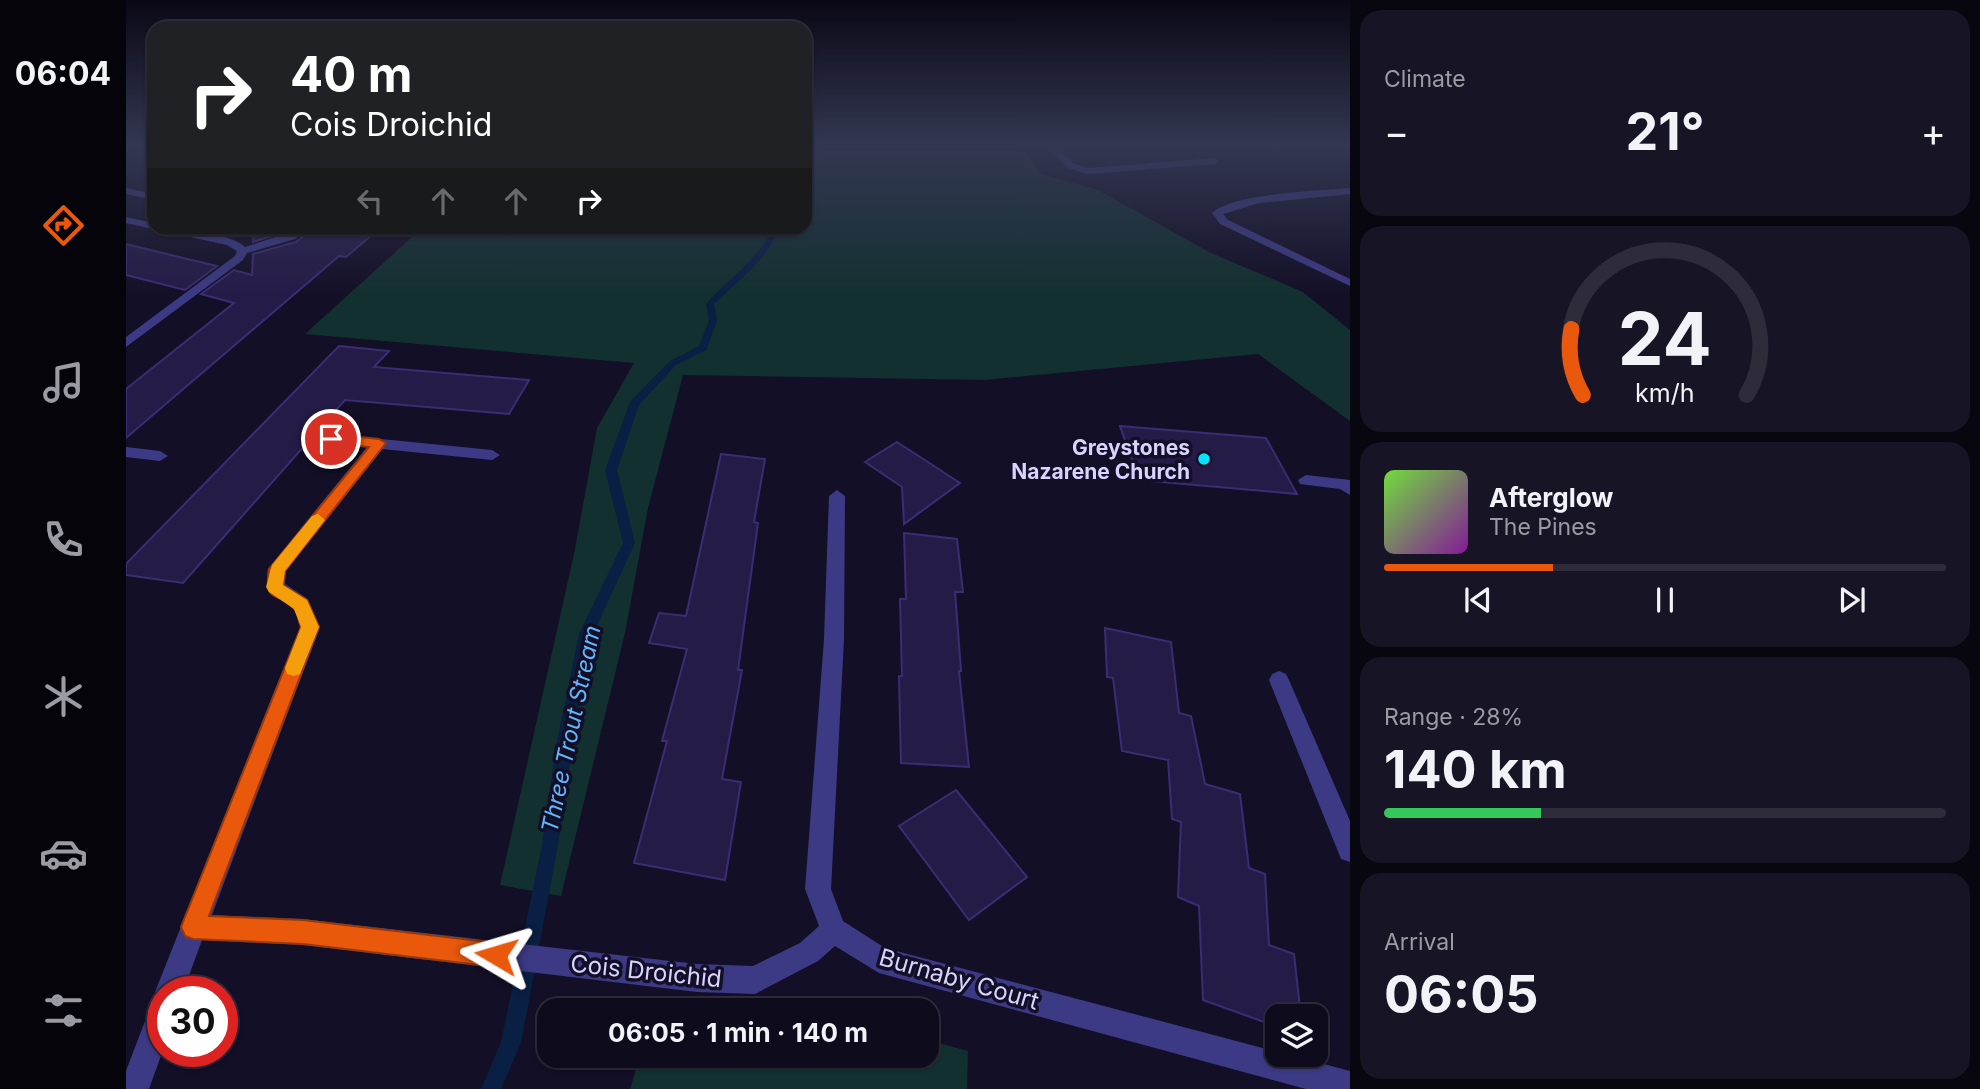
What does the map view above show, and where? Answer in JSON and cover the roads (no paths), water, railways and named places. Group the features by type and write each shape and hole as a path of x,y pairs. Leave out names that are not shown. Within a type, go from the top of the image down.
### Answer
{"street":[{"path":"1310,196 1241,204 1223,208 1217,213 1224,222 1350,283"},
{"path":"126,219 147,224"},
{"path":"196,235 230,242 243,251"},
{"path":"126,343 239,258 243,251 295,235"},
{"path":"331,439 492,455"},
{"path":"175,976 310,627 301,604 275,587 277,569 379,443"},
{"path":"126,452 160,456"},
{"path":"1306,480 1345,484 1350,489"},
{"path":"834,930 818,889 834,639 837,496"},
{"path":"1279,680 1350,850"},
{"name":"Cois Droichid","path":"193,927 303,932 697,978 755,980 809,952 834,930"},
{"name":"Burnaby Court","path":"834,930 879,960 1350,1086"},
{"path":"134,1089 147,1054"}],"waterway":[{"name":"Three Trout Stream","path":"491,1089 511,1043 550,845 565,741 586,634 629,543 611,470 634,404 673,363 703,348 713,321 710,304 748,269 773,235"}],"place":[{"name":"Greystones Nazarene Church","path":"1204,459"}]}
